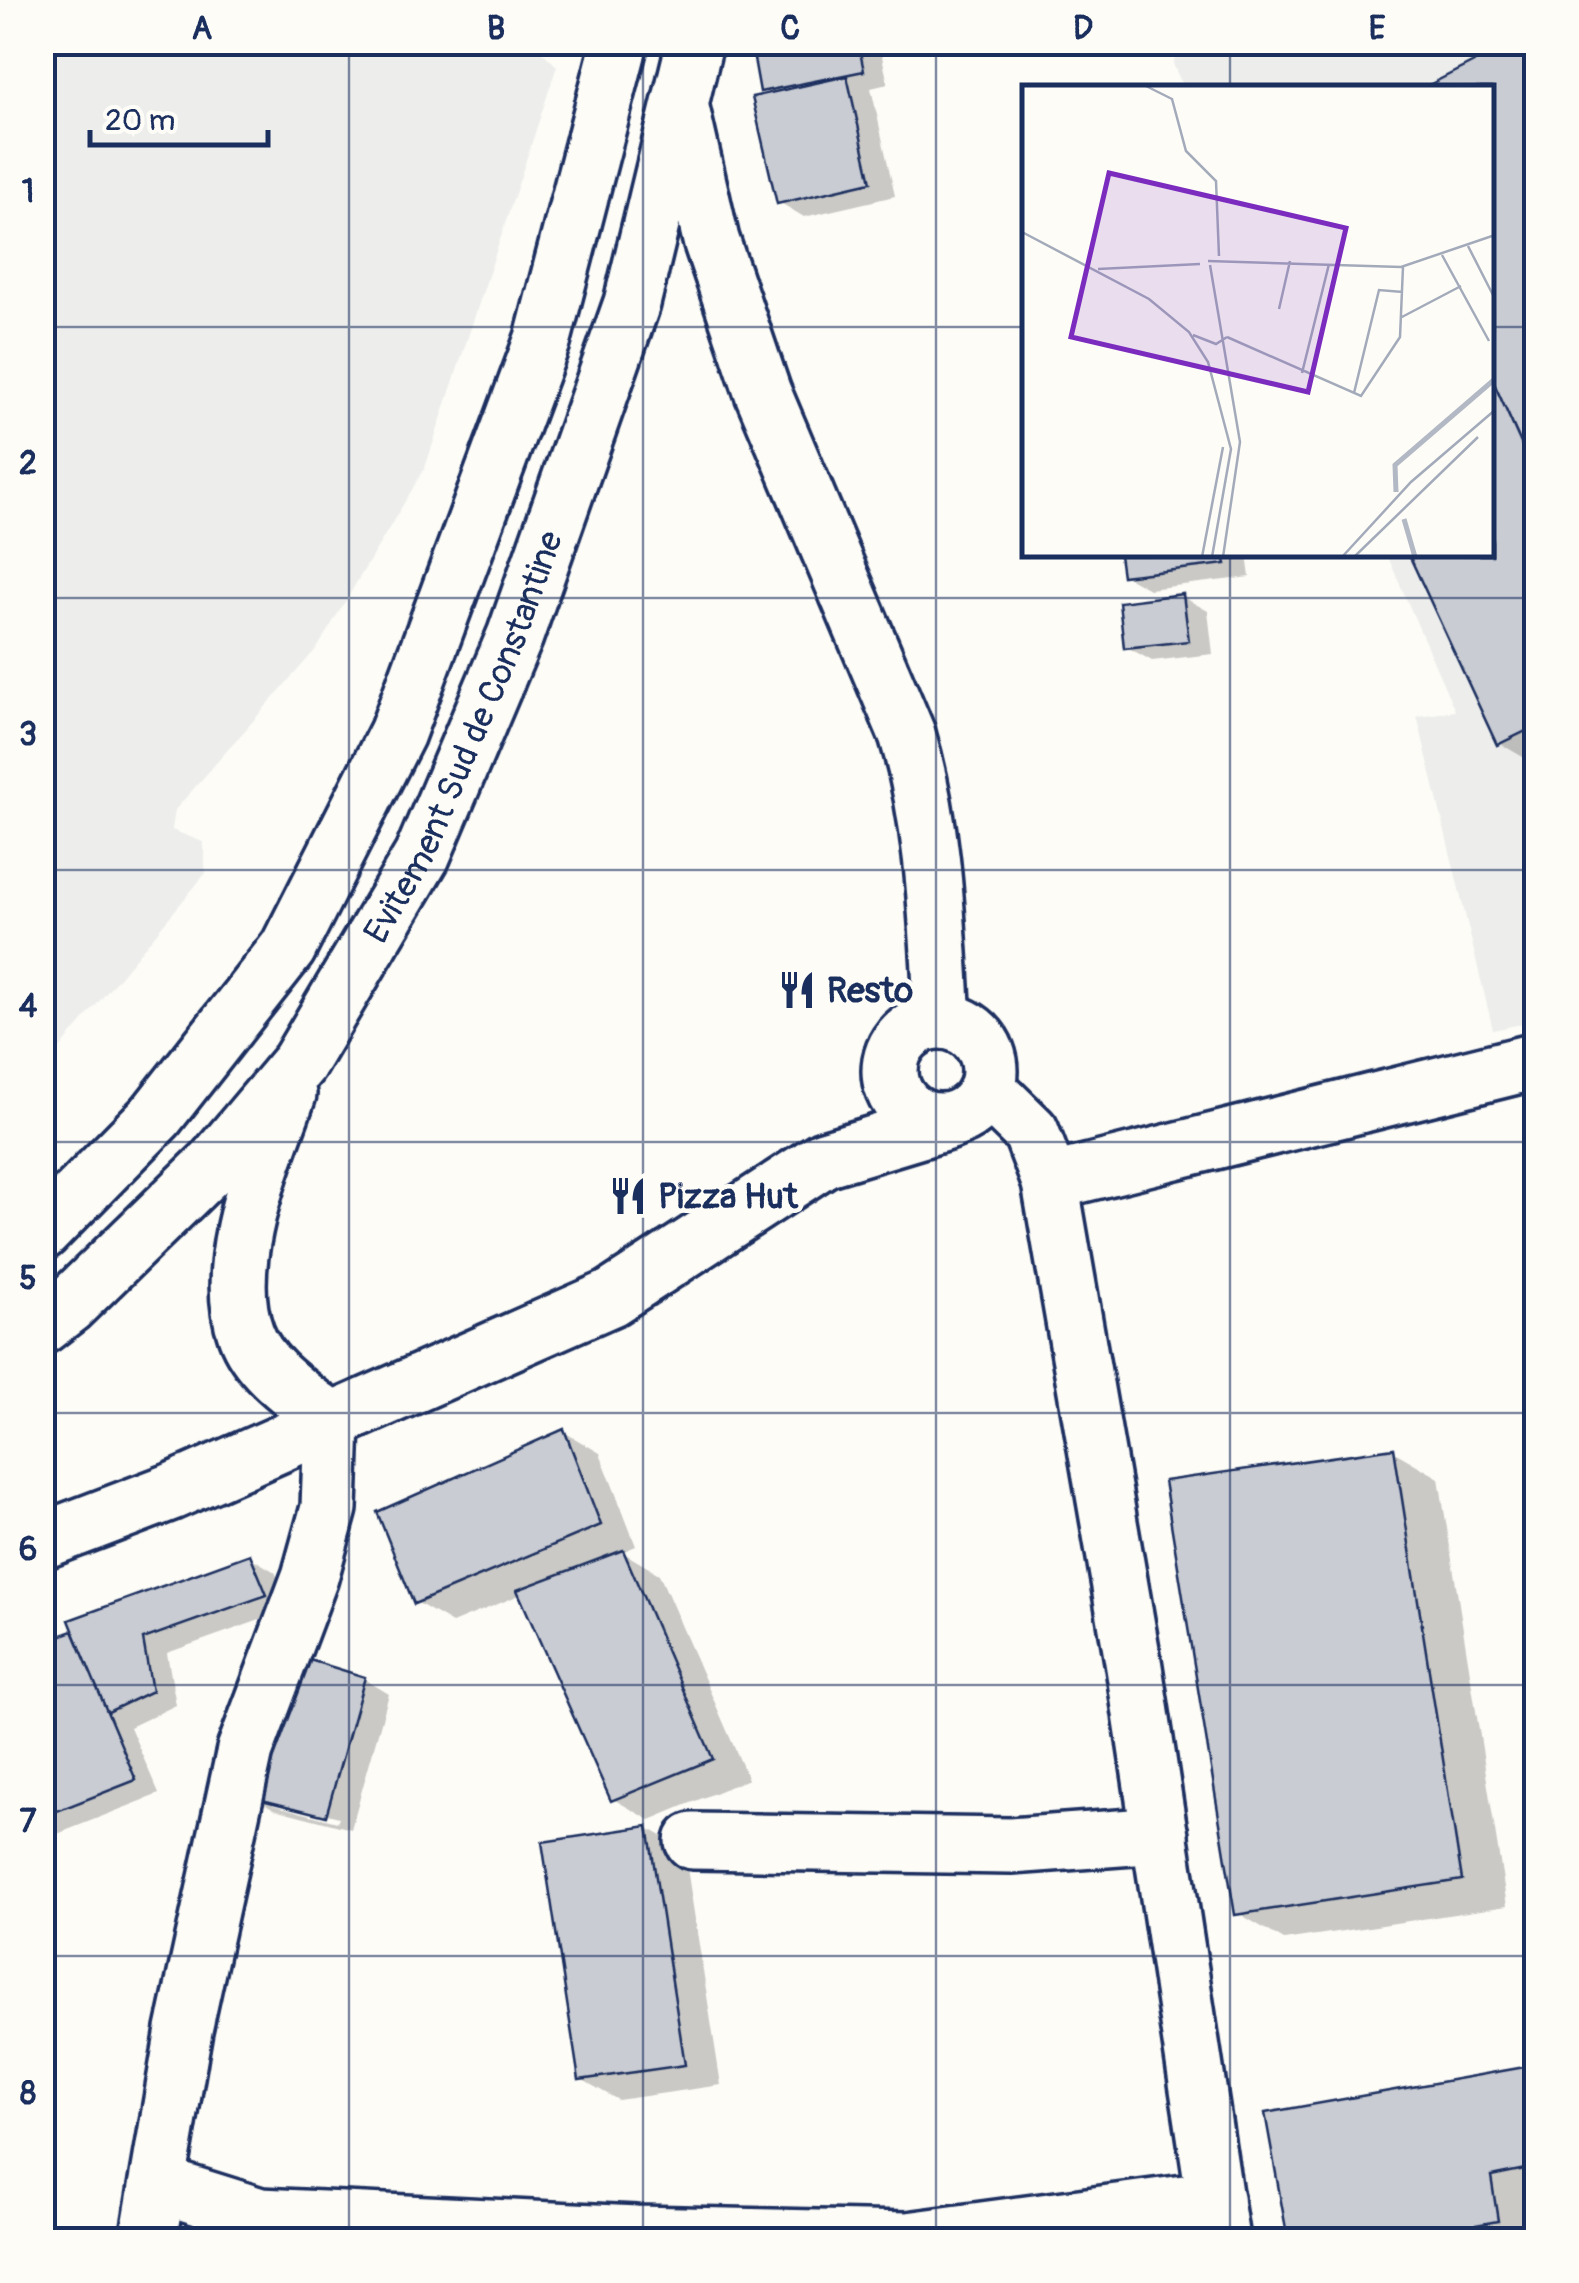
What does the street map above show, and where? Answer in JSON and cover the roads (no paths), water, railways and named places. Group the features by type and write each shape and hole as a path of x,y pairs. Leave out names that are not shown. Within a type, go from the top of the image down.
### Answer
{"main road":[{"name":"Evitement Sud de Constantine","path":"42,1232 156,1116 288,948 397,733 542,339 620,42"},
{"name":"Evitement Sud de Constantine","path":"42,1326 68,1306 214,1164 299,1064 422,856 516,636 632,303 695,42"},
{"path":"680,108 711,240 763,393 906,734 919,776 930,832 944,1020"},
{"path":"824,1159 891,1059 897,1043 910,1030 944,1020 957,1023 979,1038 989,1062 968,1105 935,1122 908,1111 892,1088 891,1059"},
{"path":"1050,1182 1536,1061"},
{"path":"299,1064 252,1196 238,1263 246,1335 274,1374 332,1422"},
{"path":"42,1541 171,1492 611,1298 824,1159 968,1105 1031,1132 1050,1182 1160,1835 1218,2220 888,2240 636,2234 260,2216 158,2184"},
{"path":"148,2240 184,2030 245,1750 310,1577 329,1508 332,1422"},
{"path":"693,1840 1011,1846 1160,1835"}],"place":[{"name":"Resto","path":"797,990"},
{"name":"Pizza Hut","path":"628,1196"}]}
